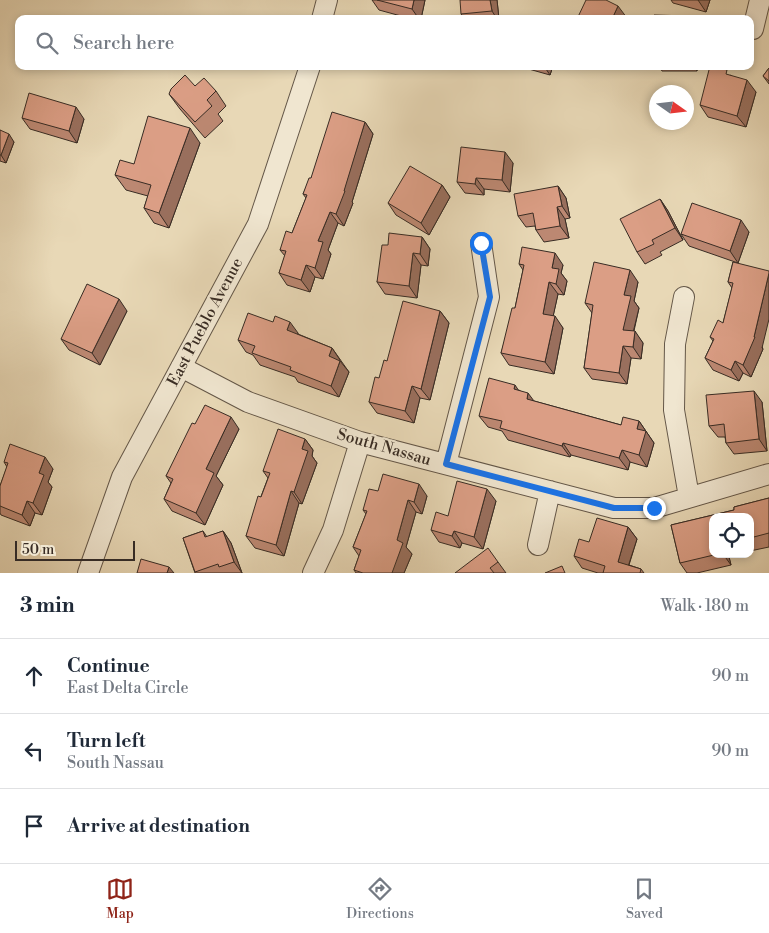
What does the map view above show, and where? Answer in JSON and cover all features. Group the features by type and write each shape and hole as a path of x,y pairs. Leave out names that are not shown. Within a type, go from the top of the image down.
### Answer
{"street":[{"path":"323,15 327,0"},
{"path":"754,25 760,0"},
{"name":"East Pueblo Avenue","path":"88,573 122,477 258,224 309,70"},
{"path":"446,464 490,297 481,243"},
{"path":"684,297 675,344 674,410 689,497"},
{"name":"South Nassau","path":"181,367 248,402 360,442 614,508 654,508 769,474"},
{"path":"312,573 333,530 360,442"},
{"path":"538,545 550,491"}],"building":[{"path":"377,0 414,0 412,9"},
{"path":"460,0 490,0 492,11 461,14"},
{"path":"586,0 606,0 618,6 614,15 579,15"},
{"path":"769,68 769,81 763,76"},
{"path":"709,70 727,70 726,74 747,80 737,116 700,105"},
{"path":"185,75 195,86 204,78 216,91 207,100 212,106 195,122 169,94 171,89"},
{"path":"29,93 76,107 69,131 22,118"},
{"path":"332,112 365,122 345,191 336,214 330,212 318,241 323,242 315,268 306,265 301,280 279,273 286,251 280,250 286,231 292,233 307,195 303,194 309,178 311,178"},
{"path":"148,116 190,128 159,213 144,208 151,185 115,175 120,160 134,164"},
{"path":"0,130 9,134 1,155 0,155"},
{"path":"461,147 505,152 502,180 476,178 475,184 457,182"},
{"path":"410,166 442,185 421,223 388,203"},
{"path":"558,186 562,206 557,207 560,226 536,230 533,213 518,216 514,194"},
{"path":"660,199 675,228 652,240 654,244 637,252 620,219"},
{"path":"692,203 741,220 730,251 681,234"},
{"path":"389,233 422,237 420,254 413,253 409,286 377,282 382,245 388,245"},
{"path":"522,247 555,253 552,268 559,269 556,284 549,282 543,314 555,316 545,362 501,353 512,308 515,308 524,265 519,264"},
{"path":"594,262 630,270 624,295 631,296 623,330 635,331 633,347 623,346 619,373 584,368 593,305 585,303"},
{"path":"733,262 769,271 769,273 755,337 743,365 735,361 731,370 705,358 714,339 710,337 718,320 723,323 733,283 728,282"},
{"path":"87,284 119,299 92,353 61,339"},
{"path":"403,301 440,311 421,389 412,386 405,411 369,402 375,377 379,378 384,360 387,361"},
{"path":"248,313 273,322 275,316 290,322 287,330 332,348 329,356 340,361 331,386 290,370 291,367 252,353 255,346 238,340"},
{"path":"489,378 515,385 514,389 528,393 527,399 621,425 623,417 639,421 637,429 646,431 639,455 622,450 619,458 563,443 562,446 500,428 502,421 479,416"},
{"path":"754,391 759,439 726,443 724,424 709,426 706,395"},
{"path":"205,405 231,417 206,469 214,473 196,513 164,499 173,479 166,476 192,423 195,424"},
{"path":"278,429 305,439 302,449 308,451 294,492 291,491 276,545 246,536 258,496 261,497 270,473 263,471"},
{"path":"10,444 45,457 39,473 44,475 33,503 27,501 22,515 0,506 0,486 8,463 4,462"},
{"path":"383,474 419,484 414,502 408,500 397,540 403,543 392,573 363,573 354,570 361,550 353,547 367,511 363,510 369,489 378,491"},
{"path":"457,481 487,489 474,537 454,531 452,536 431,530 436,512 448,516"},
{"path":"769,498 769,533 754,537 754,513 721,513 734,510 734,507"},
{"path":"709,516 709,556 680,563 671,525"},
{"path":"597,518 628,527 618,562 641,569 640,573 603,573 605,566 574,556 579,539 589,542"},
{"path":"203,531 205,537 223,531 234,562 219,567 218,564 195,572 183,538"},
{"path":"488,548 498,562 490,568 494,573 455,573"},
{"path":"141,559 169,567 167,573 137,573"},
{"path":"562,566 565,573 545,573"}],"route":[{"path":"481,243 490,297 446,464 614,508 654,508"}]}
